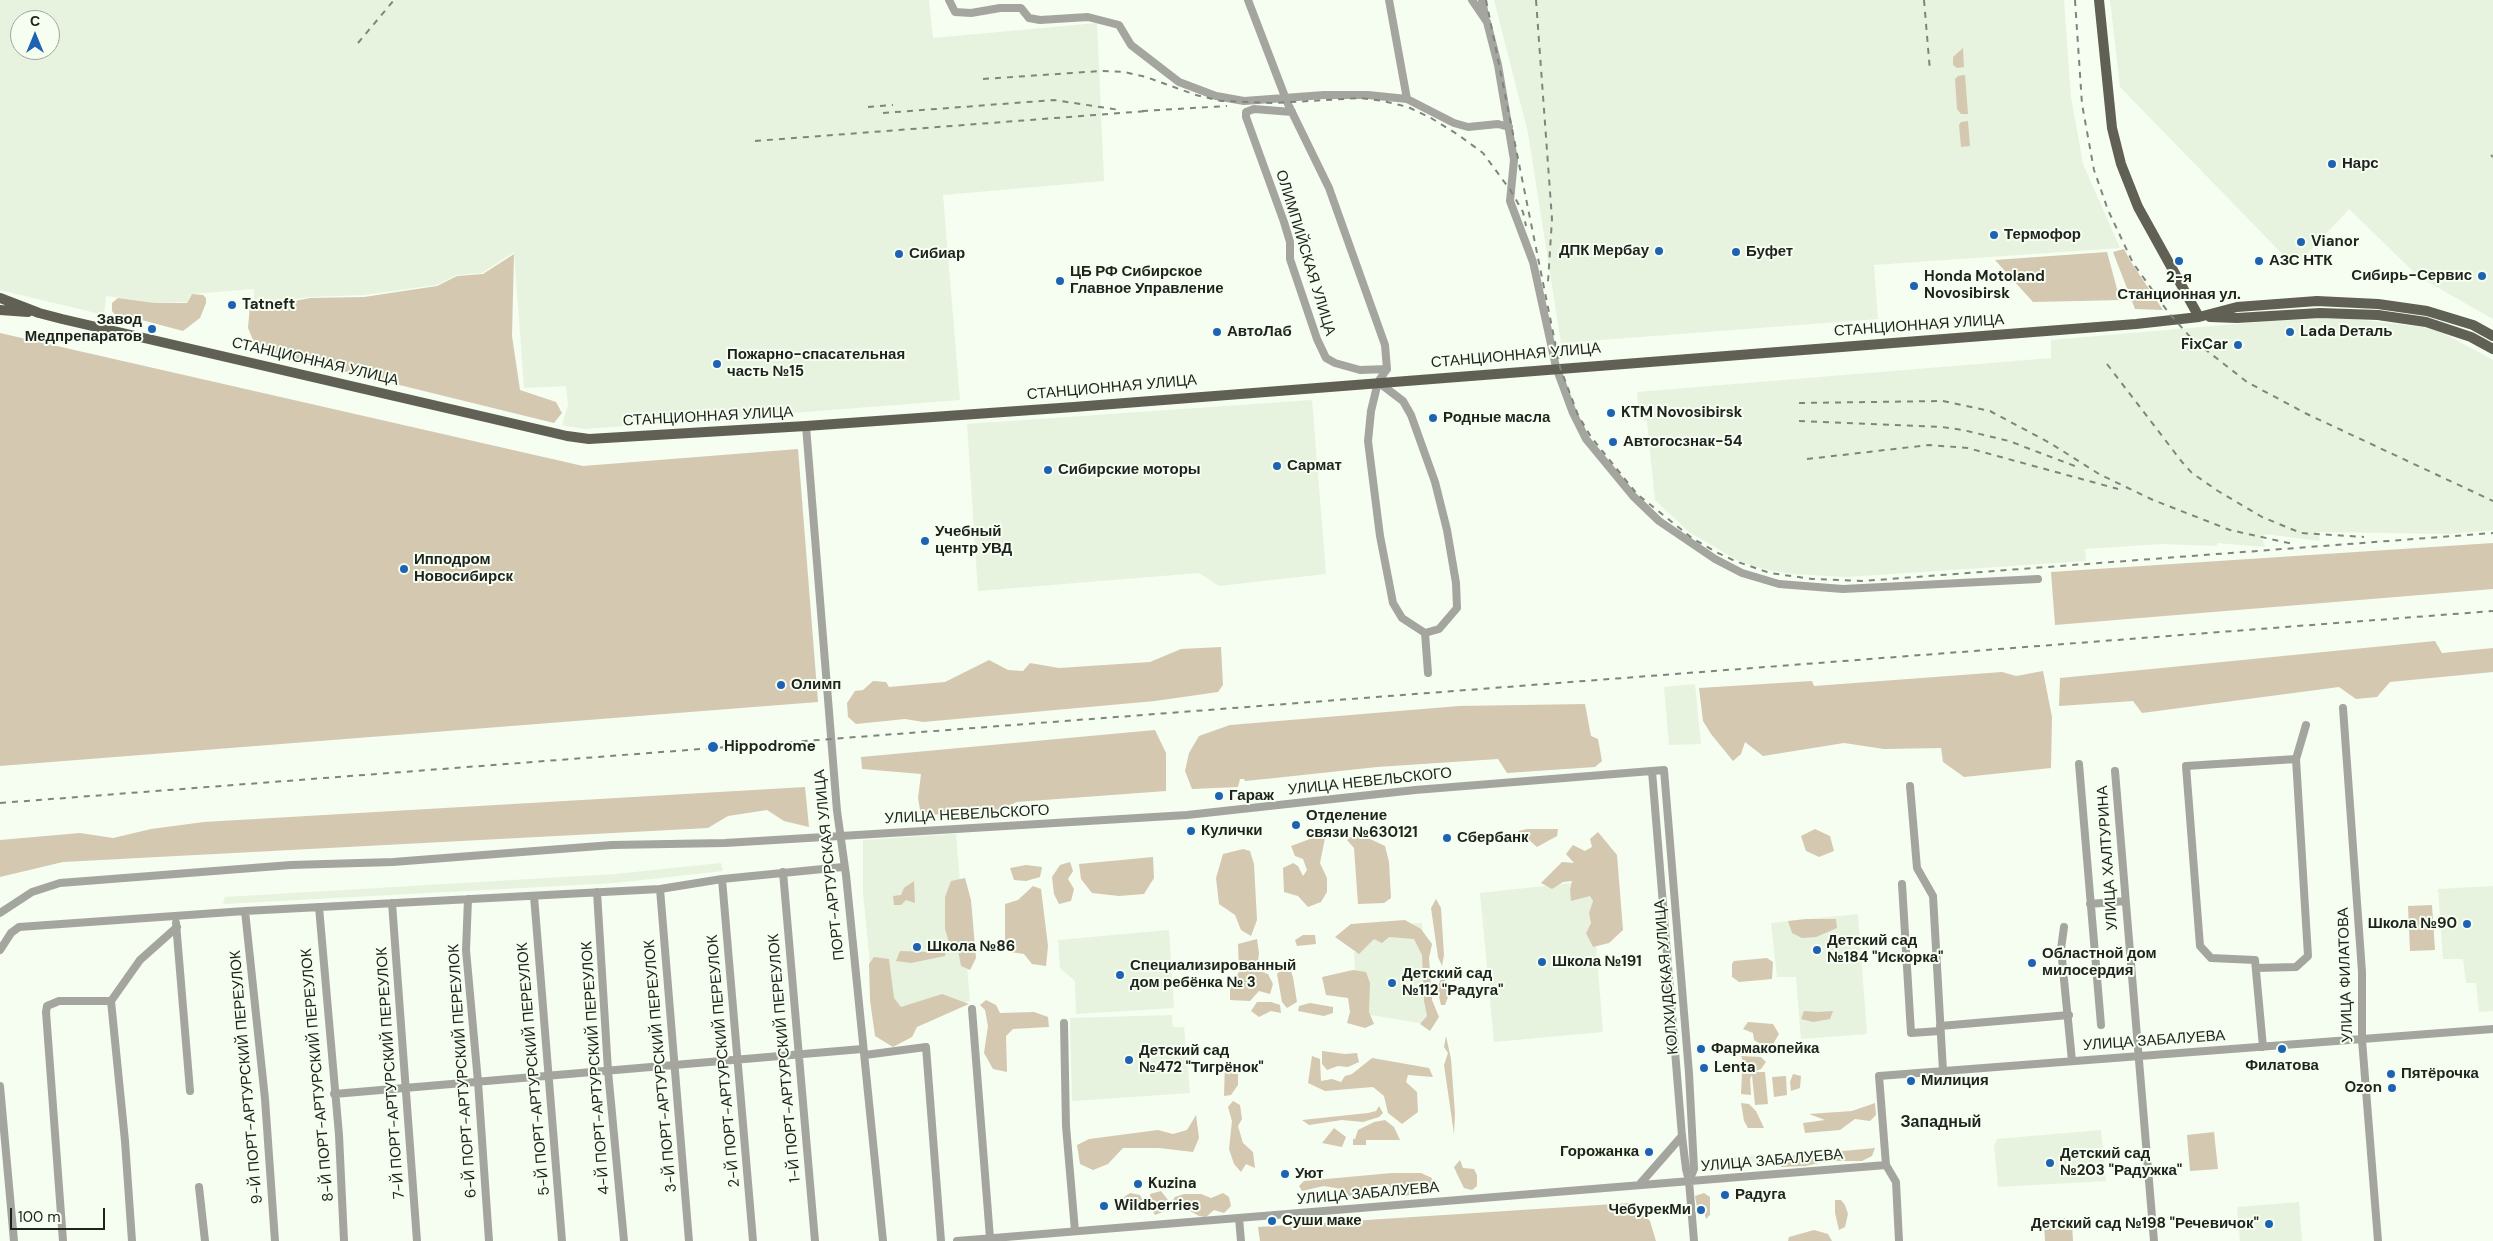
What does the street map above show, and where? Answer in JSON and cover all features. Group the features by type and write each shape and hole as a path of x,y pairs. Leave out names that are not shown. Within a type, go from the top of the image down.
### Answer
{"main road":[{"path":"2099,0 2112,128 2120,164 2142,215 2199,317"},
{"path":"0,298 40,313"},
{"name":"СТАНЦИОННАЯ УЛИЦА","path":"2199,317 2237,307 2317,301 2378,304 2427,311 2473,325 2493,336"},
{"path":"0,310 40,313"},
{"name":"СТАНЦИОННАЯ УЛИЦА","path":"40,313 567,436 589,438 806,426 1556,367 1785,352 2136,324 2199,317 2236,318 2320,313 2378,315 2426,322 2471,337 2493,349"}],"street":[{"path":"949,0 955,12 971,13 1021,4 1029,18 1040,20 1088,17 1119,25 1131,45 1179,82 1216,96 1244,101 1324,95 1368,95 1406,99 1454,123 1468,127 1498,124 1509,127"},
{"path":"1248,0 1292,112 1329,188 1377,317 1385,345 1386,369 1378,382 1371,411 1368,441 1380,536 1392,603 1402,618 1425,633 1439,629 1457,608 1456,583 1447,530 1435,482 1411,415 1403,401 1378,382"},
{"path":"1389,0 1406,99"},
{"path":"1472,0 1487,22"},
{"path":"1482,0 1498,66 1514,160 1510,200 1533,262 1556,367 1573,413 1586,439 1633,496 1659,520 1715,559 1742,573 1778,584 1843,589 2038,579"},
{"name":"ОЛИМПИЙСКАЯ УЛИЦА","path":"1292,112 1254,109 1246,112 1246,117 1284,222 1290,242 1290,259 1317,339 1326,358 1335,363 1360,370 1386,369"},
{"name":"ПОРТ-АРТУРСКАЯ УЛИЦА","path":"806,426 839,836 864,1052 883,1241"},
{"path":"1425,633 1428,673"},
{"name":"УЛИЦА ФИЛАТОВА","path":"2342,708 2362,972 2362,1040 2378,1241"},
{"path":"2256,968 2296,967 2308,956 2296,759 2306,725"},
{"path":"2263,1047 2255,960 2211,958 2200,946 2186,766 2296,759"},
{"path":"2078,764 2101,1025"},
{"name":"УЛИЦА НЕВЕЛЬСКОГО","path":"0,913 32,892 60,883 291,865 393,862 617,844 726,843 1187,814 1424,789 1664,770"},
{"name":"КОЛХИДСКАЯ УЛИЦА","path":"1664,770 1689,1083 1694,1169 1689,1181"},
{"name":"КОЛХИДСКАЯ УЛИЦА","path":"1652,771 1682,1136 1689,1181 1694,1241"},
{"name":"УЛИЦА ХАЛТУРИНА","path":"2115,771 2137,1056 2154,1241"},
{"path":"1910,786 1917,868 1933,896 1942,1071"},
{"path":"0,950 10,933 19,927 245,911 660,889 722,879 843,867"},
{"name":"1-Й ПОРТ-АРТУРСКИЙ ПЕРЕУЛОК","path":"783,872 815,1241"},
{"name":"2-Й ПОРТ-АРТУРСКИЙ ПЕРЕУЛОК","path":"722,879 753,1241"},
{"path":"1902,884 1911,1033 1940,1028 2068,1015"},
{"name":"3-Й ПОРТ-АРТУРСКИЙ ПЕРЕУЛОК","path":"660,889 689,1241"},
{"name":"4-Й ПОРТ-АРТУРСКИЙ ПЕРЕУЛОК","path":"597,892 608,1070 624,1241"},
{"name":"5-Й ПОРТ-АРТУРСКИЙ ПЕРЕУЛОК","path":"534,896 562,1241"},
{"name":"6-Й ПОРТ-АРТУРСКИЙ ПЕРЕУЛОК","path":"468,899 466,950 478,1082 489,1241"},
{"path":"2090,904 2125,901"},
{"name":"7-Й ПОРТ-АРТУРСКИЙ ПЕРЕУЛОК","path":"392,903 418,1241"},
{"name":"8-Й ПОРТ-АРТУРСКИЙ ПЕРЕУЛОК","path":"318,907 339,1135 344,1241"},
{"name":"9-Й ПОРТ-АРТУРСКИЙ ПЕРЕУЛОК","path":"245,911 265,1099 275,1241"},
{"path":"176,916 190,1091"},
{"path":"132,1241 125,1141 111,1001 140,960 177,927"},
{"path":"2064,927 2061,949 2072,1060"},
{"path":"63,1241 47,1006 59,1001 111,1001"},
{"path":"972,1009 990,1238"},
{"path":"1064,1023 1066,1126 1075,1231"},
{"name":"УЛИЦА ЗАБАЛУЕВА","path":"957,1241 990,1238 1009,1239 1075,1231 1886,1165 1879,1076 2493,1029"},
{"path":"334,1094 608,1070 926,1047 941,1241"},
{"path":"0,1086 14,1241"},
{"path":"1639,1185 1682,1136"},
{"path":"1886,1165 1896,1182 1899,1241"},
{"path":"199,1187 205,1241"},
{"path":"1240,1218 1241,1241"}],"shaded area":[{"path":"0,0 929,0 933,38 1097,23 1104,181 943,195 960,400 584,429 562,425 568,405 566,386 524,388 514,252 482,273 457,275 436,285 364,295 310,297 254,305 254,289 191,294 187,302 155,303 106,296 104,315 0,290"},
{"path":"1494,0 2064,0 2071,97 2083,164 2120,248 1874,265 1878,319 1561,343 1528,133"},
{"path":"2110,0 2493,0 2493,319 2419,277 2349,209 2295,267 2120,87"},
{"path":"1963,48 1964,67 1957,68 1953,65 1953,57"},
{"path":"1965,75 1968,114 1961,114 1957,109 1955,79 1958,76"},
{"path":"1968,121 1970,146 1961,147 1959,125 1961,122"},
{"path":"2124,249 2163,310 2135,309 2113,252"},
{"path":"2107,252 2120,300 2033,302 1995,260"},
{"path":"514,254 512,336 520,390 556,402 562,413 554,423 257,350 248,328 250,305 278,304 310,298 364,297 437,286 457,276 483,274"},
{"path":"192,294 203,295 206,298 206,303 200,318 183,331 138,319 118,318 112,311 112,303 118,298 155,303 187,303"},
{"path":"2345,318 2423,327 2443,333 2493,360 2493,530 2448,534 2318,532 2320,541 2265,534 2262,538 2265,547 2218,543 2216,546 2162,544 2085,549 2086,561 1847,577 1791,574 1767,570 1739,561 1689,532 1655,500 1647,422 1639,415 1637,392 2051,358 2051,340 2270,321"},
{"name":"Ипподром Новосибирск","path":"0,333 583,466 798,449 818,702 0,766"},
{"path":"1312,400 1326,574 1219,586 1199,573 978,591 967,424"},
{"path":"2493,543 2493,589 2055,625 2051,572"},
{"path":"2435,641 2442,653 2493,648 2493,672 2390,682 2377,697 2356,699 2339,687 2142,713 2133,701 2059,706 2060,678"},
{"path":"1221,647 1223,685 1218,692 1155,701 923,722 905,719 856,724 848,717 847,703 855,691 863,690 873,681 886,682 889,687 945,682 989,660 1008,670 1023,671 1030,663 1059,668 1150,662 1181,649"},
{"path":"2043,671 2052,717 2051,768 1964,777 1943,762 1941,748 1884,749 1844,743 1763,756 1745,742 1741,754 1733,761 1703,721 1699,688 1812,681 1814,686 2002,672 2016,676"},
{"path":"1695,684 1701,744 1669,745 1664,687"},
{"path":"1585,704 1591,736 1598,739 1602,761 1595,767 1507,773 1498,759 1377,767 1245,781 1240,779 1238,787 1192,789 1185,771 1189,753 1199,736 1230,725 1459,706"},
{"path":"1155,730 1166,753 1166,791 1017,802 991,813 921,815 918,798 921,774 862,769 861,757"},
{"path":"805,787 809,827 784,821 767,810 728,816 708,828 63,862 0,877 0,840 80,833 113,838 151,829 204,822"},
{"path":"1527,829 1558,829 1557,836 1537,847 1529,840 1520,839 1519,831"},
{"path":"1815,829 1830,836 1834,851 1819,857 1806,851 1801,836"},
{"path":"1358,831 1385,846 1389,862 1391,898 1384,903 1358,904 1354,848 1347,840"},
{"path":"1598,832 1617,855 1623,930 1609,943 1593,947 1586,933 1591,923 1589,913 1593,901 1590,896 1571,901 1570,890 1572,881 1563,882 1552,889 1541,883 1562,862 1574,863 1566,854 1573,845 1585,851 1592,847 1590,839"},
{"path":"1326,833 1320,863 1327,878 1327,892 1321,902 1308,907 1298,896 1284,892 1283,868 1293,863 1298,866 1303,876 1307,870 1303,859 1295,856 1291,846"},
{"name":"Школа №86","path":"956,834 970,1001 895,1034 877,1035 863,893 863,840"},
{"path":"1243,849 1250,851 1254,864 1257,920 1251,936 1241,930 1235,915 1219,904 1216,878 1223,854"},
{"path":"1153,857 1154,878 1144,894 1119,896 1092,893 1081,879 1079,864"},
{"path":"1070,862 1073,871 1068,879 1074,889 1071,901 1059,904 1054,894 1052,877 1060,865"},
{"path":"721,863 723,871 615,883 223,904 225,897 615,874"},
{"path":"1026,865 1042,867 1040,877 1026,881 1014,880 1010,868"},
{"path":"965,878 971,900 976,958 970,970 961,966 957,945 949,942 945,929 945,897 951,881"},
{"path":"914,881 915,903 906,900 901,905 894,905 893,896 901,895 904,888"},
{"name":"Школа №191","path":"1591,881 1603,1032 1494,1042 1480,893"},
{"path":"1033,886 1041,889 1048,946 1046,966 1032,964 1024,954 1010,952 1005,943 1005,904 1018,900"},
{"name":"Школа №90","path":"2493,886 2493,1011 2479,1012 2476,983 2466,983 2463,959 2443,959 2438,889"},
{"path":"1436,899 1441,908 1444,955 1442,966 1438,957 1431,908"},
{"path":"2432,905 2435,950 2410,951 2408,906"},
{"name":"Детский сад №184 \"Искорка\"","path":"1858,914 1867,1034 1801,1039 1796,977 1777,977 1771,923"},
{"path":"1836,919 1837,928 1816,937 1802,938 1792,933 1788,921"},
{"path":"1405,920 1421,929 1432,944 1429,958 1432,1000 1439,1017 1430,1031 1420,1024 1427,1016 1424,1001 1422,955 1414,939 1389,937 1382,943 1374,939 1359,954 1335,937 1351,924"},
{"name":"Детский сад №112 \"Радуга\"","path":"1422,923 1431,1025 1358,1013 1354,952 1360,952 1358,925"},
{"name":"Специализированный дом ребёнка № 3","path":"1169,930 1174,1008 1076,1014 1075,981 1060,968 1058,940"},
{"path":"1303,935 1315,935 1316,944 1297,946 1295,940"},
{"path":"1257,939 1259,953 1257,970 1268,974 1273,984 1270,994 1259,991 1250,1001 1230,1000 1230,989 1239,972 1238,944"},
{"path":"938,948 946,950 945,956 911,963 896,961 900,951 930,952"},
{"path":"874,957 889,959 894,998 901,1007 942,994 969,1004 917,1027 912,1037 893,1047 875,1036 870,1000 869,964"},
{"path":"1767,958 1773,962 1772,979 1739,982 1732,977 1732,964 1734,961"},
{"path":"1288,963 1293,977 1297,1002 1287,1008 1282,1002 1277,974"},
{"path":"1353,970 1366,972 1370,983 1369,1012 1374,1024 1365,1028 1347,1023 1350,1012 1348,998 1326,995 1322,977"},
{"path":"1442,976 1445,980 1448,997 1445,1005 1441,1005 1437,989"},
{"path":"986,1000 996,1005 1000,1013 1034,1012 1048,1017 1049,1027 1013,1029 1006,1036 1007,1072 993,1069 984,1053 988,1026 985,1010 980,1005"},
{"path":"1257,1002 1271,1002 1280,1005 1281,1013 1271,1011 1259,1017 1251,1011"},
{"path":"1310,1003 1333,1007 1333,1013 1324,1016 1298,1011 1299,1006"},
{"path":"1804,1011 1833,1011 1830,1019 1813,1022 1801,1019"},
{"name":"Детский сад №472 \"Тигрёнок\"","path":"1172,1015 1173,1027 1184,1027 1190,1093 1072,1101 1070,1018"},
{"path":"1748,1022 1773,1024 1779,1034 1770,1049 1754,1040 1753,1033 1743,1029"},
{"path":"1446,1036 1451,1059 1455,1114 1454,1134 1444,1065 1448,1053 1444,1047"},
{"path":"1322,1051 1345,1054 1357,1053 1359,1062 1348,1067 1338,1066 1327,1070 1322,1064"},
{"path":"1312,1056 1320,1059 1321,1081 1332,1079 1341,1082 1345,1076 1352,1074 1372,1058 1429,1068 1433,1077 1408,1075 1406,1082 1417,1092 1418,1112 1402,1124 1388,1113 1384,1096 1373,1087 1325,1091 1308,1083"},
{"path":"1741,1056 1761,1057 1766,1062 1761,1069 1753,1072 1765,1072 1768,1104 1755,1105 1752,1075 1750,1079 1751,1095 1741,1094 1742,1073 1746,1068"},
{"path":"1225,1063 1238,1064 1238,1085 1231,1095 1224,1096"},
{"path":"1793,1074 1801,1076 1800,1088 1791,1091 1790,1082"},
{"path":"1786,1076 1787,1095 1774,1097 1772,1077"},
{"path":"1233,1101 1240,1105 1242,1119 1238,1126 1243,1143 1253,1152 1255,1168 1246,1164 1241,1172 1234,1164 1229,1149 1232,1121 1228,1107"},
{"path":"1741,1103 1749,1104 1756,1111 1764,1128 1748,1128 1744,1121"},
{"path":"1875,1103 1876,1115 1870,1121 1855,1119 1840,1130 1805,1133 1803,1123 1825,1120 1809,1114 1852,1111"},
{"path":"1379,1106 1383,1113 1379,1117 1363,1122 1342,1120 1309,1125 1302,1120 1368,1113 1376,1111"},
{"path":"1196,1115 1199,1138 1193,1152 1159,1148 1123,1148 1108,1164 1093,1170 1080,1164 1077,1145 1089,1139 1158,1130 1173,1134 1187,1130"},
{"path":"1385,1120 1394,1127 1400,1140 1366,1140 1366,1145 1353,1145 1353,1139 1355,1139 1358,1130 1374,1122"},
{"path":"1334,1128 1346,1137 1342,1147 1322,1143"},
{"name":"Детский сад №203 \"Радужка\"","path":"2101,1130 2106,1181 1998,1187 1994,1145 1997,1139"},
{"path":"2214,1132 2218,1169 2190,1171 2187,1135"},
{"path":"1875,1148 1872,1156 1862,1161 1829,1161 1805,1166 1781,1167 1778,1157"},
{"path":"1759,1155 1760,1162 1704,1166 1703,1160"},
{"path":"1460,1160 1463,1168 1474,1169 1477,1175 1477,1186 1472,1190 1464,1188 1454,1167"},
{"path":"1392,1173 1421,1173 1432,1178 1431,1191 1399,1197 1388,1184 1369,1186 1352,1198 1341,1189 1324,1186 1302,1191 1299,1186 1304,1181"},
{"path":"1161,1191 1168,1200 1165,1211 1155,1215 1150,1206 1150,1194"},
{"path":"1130,1193 1140,1195 1143,1201 1137,1203 1133,1201 1130,1204 1122,1201"},
{"path":"1223,1193 1229,1197 1231,1206 1224,1213 1214,1210 1206,1217 1199,1216 1181,1206 1175,1209 1170,1205 1175,1197 1184,1194 1201,1194 1211,1198"},
{"path":"1704,1193 1710,1197 1710,1215 1706,1219 1703,1208 1697,1207 1695,1196"},
{"path":"1835,1200 1841,1200 1848,1214 1845,1227 1839,1230 1835,1213"},
{"name":"Детский сад №198 \"Речевичок\"","path":"2299,1202 2302,1241 2240,1241 2237,1207"},
{"path":"1630,1203 1630,1206 1633,1206 1650,1221 1656,1241 1260,1241 1258,1227"},
{"path":"2067,1218 2072,1223 2073,1241 2045,1241 2044,1224 2048,1219"},
{"path":"1814,1230 1828,1234 1832,1241 1788,1241 1789,1237"}],"railway":[{"path":"358,43 394,0"},
{"path":"1486,0 1560,367 1578,415 1591,437 1637,494 1692,538 1716,552 1735,561 1770,573 1812,579 1863,581 2493,533"},
{"path":"1536,0 1552,219 1548,282"},
{"path":"1924,0 1930,71"},
{"path":"2075,0 2082,104 2094,170 2108,210 2133,263 2168,312 2192,339 2247,382 2307,414 2493,501"},
{"path":"983,79 1101,71 1124,72 1146,77 1196,95 1221,101 1274,103 1361,98 1408,107 1431,118 1483,153 1511,191 1523,212 1526,226"},
{"path":"883,113 1054,100 1120,110"},
{"path":"868,107 893,105"},
{"path":"1142,111 1227,106"},
{"path":"755,141 1147,111"},
{"path":"2107,364 2182,462 2192,473 2218,491 2262,517 2301,533 2364,537"},
{"path":"1799,403 1943,401 1990,411 2050,443 2099,474 2153,500 2230,530 2293,544"},
{"path":"1799,421 1942,427 1963,430 2009,441 2080,468"},
{"path":"1807,459 1929,445 1968,448 2118,489"},
{"path":"0,803 2493,611"}],"place":[{"name":"Нарс","path":"2332,164"},
{"name":"Термофор","path":"1994,235"},
{"name":"Vianor","path":"2301,242"},
{"name":"ДПК Мербау","path":"1659,251"},
{"name":"Буфет","path":"1736,252"},
{"name":"Сибиар","path":"899,254"},
{"name":"2-я Станционная ул.","path":"2179,261"},
{"name":"АЗС НТК","path":"2259,261"},
{"name":"Сибирь-Сервис","path":"2482,276"},
{"name":"ЦБ РФ Сибирское Главное Управление","path":"1060,281"},
{"name":"Honda Motoland Novosibirsk","path":"1914,286"},
{"name":"Tatneft","path":"232,305"},
{"name":"Завод Медпрепаратов","path":"152,329"},
{"name":"АвтоЛаб","path":"1217,332"},
{"name":"Lada Dеталь","path":"2290,332"},
{"name":"FixCar","path":"2238,345"},
{"name":"Пожарно-спасательная часть №15","path":"717,364"},
{"name":"KTM Novosibirsk","path":"1611,413"},
{"name":"Родные масла","path":"1433,418"},
{"name":"Автогосзнак-54","path":"1613,442"},
{"name":"Сармат","path":"1277,466"},
{"name":"Сибирские моторы","path":"1048,470"},
{"name":"Учебный центр УВД","path":"925,541"},
{"name":"Ипподром Новосибирск","path":"404,569"},
{"name":"Олимп","path":"781,685"},
{"name":"Hippodrome","path":"713,747"},
{"name":"Гараж","path":"1219,796"},
{"name":"Отделение связи №630121","path":"1296,825"},
{"name":"Кулички","path":"1191,831"},
{"name":"Сбербанк","path":"1447,838"},
{"name":"Школа №90","path":"2467,924"},
{"name":"Школа №86","path":"917,947"},
{"name":"Детский сад №184 \"Искорка\"","path":"1817,950"},
{"name":"Школа №191","path":"1542,962"},
{"name":"Областной дом милосердия","path":"2032,963"},
{"name":"Специализированный дом ребёнка № 3","path":"1120,975"},
{"name":"Детский сад №112 \"Радуга\"","path":"1392,983"},
{"name":"Фармакопейка","path":"1701,1049"},
{"name":"Филатова","path":"2282,1049"},
{"name":"Детский сад №472 \"Тигрёнок\"","path":"1129,1060"},
{"name":"Lenta","path":"1704,1068"},
{"name":"Пятёрочка","path":"2391,1074"},
{"name":"Милиция","path":"1911,1081"},
{"name":"Ozon","path":"2392,1088"},
{"name":"Горожанка","path":"1649,1152"},
{"name":"Детский сад №203 \"Радужка\"","path":"2050,1163"},
{"name":"Уют","path":"1285,1174"},
{"name":"Kuzina","path":"1138,1184"},
{"name":"Радуга","path":"1725,1195"},
{"name":"Wildberries","path":"1104,1206"},
{"name":"ЧебурекМи","path":"1701,1210"},
{"name":"Суши маке","path":"1272,1221"},
{"name":"Детский сад №198 \"Речевичок\"","path":"2269,1224"}],"district":[{"name":"Западный","path":"1941,1123"}]}
